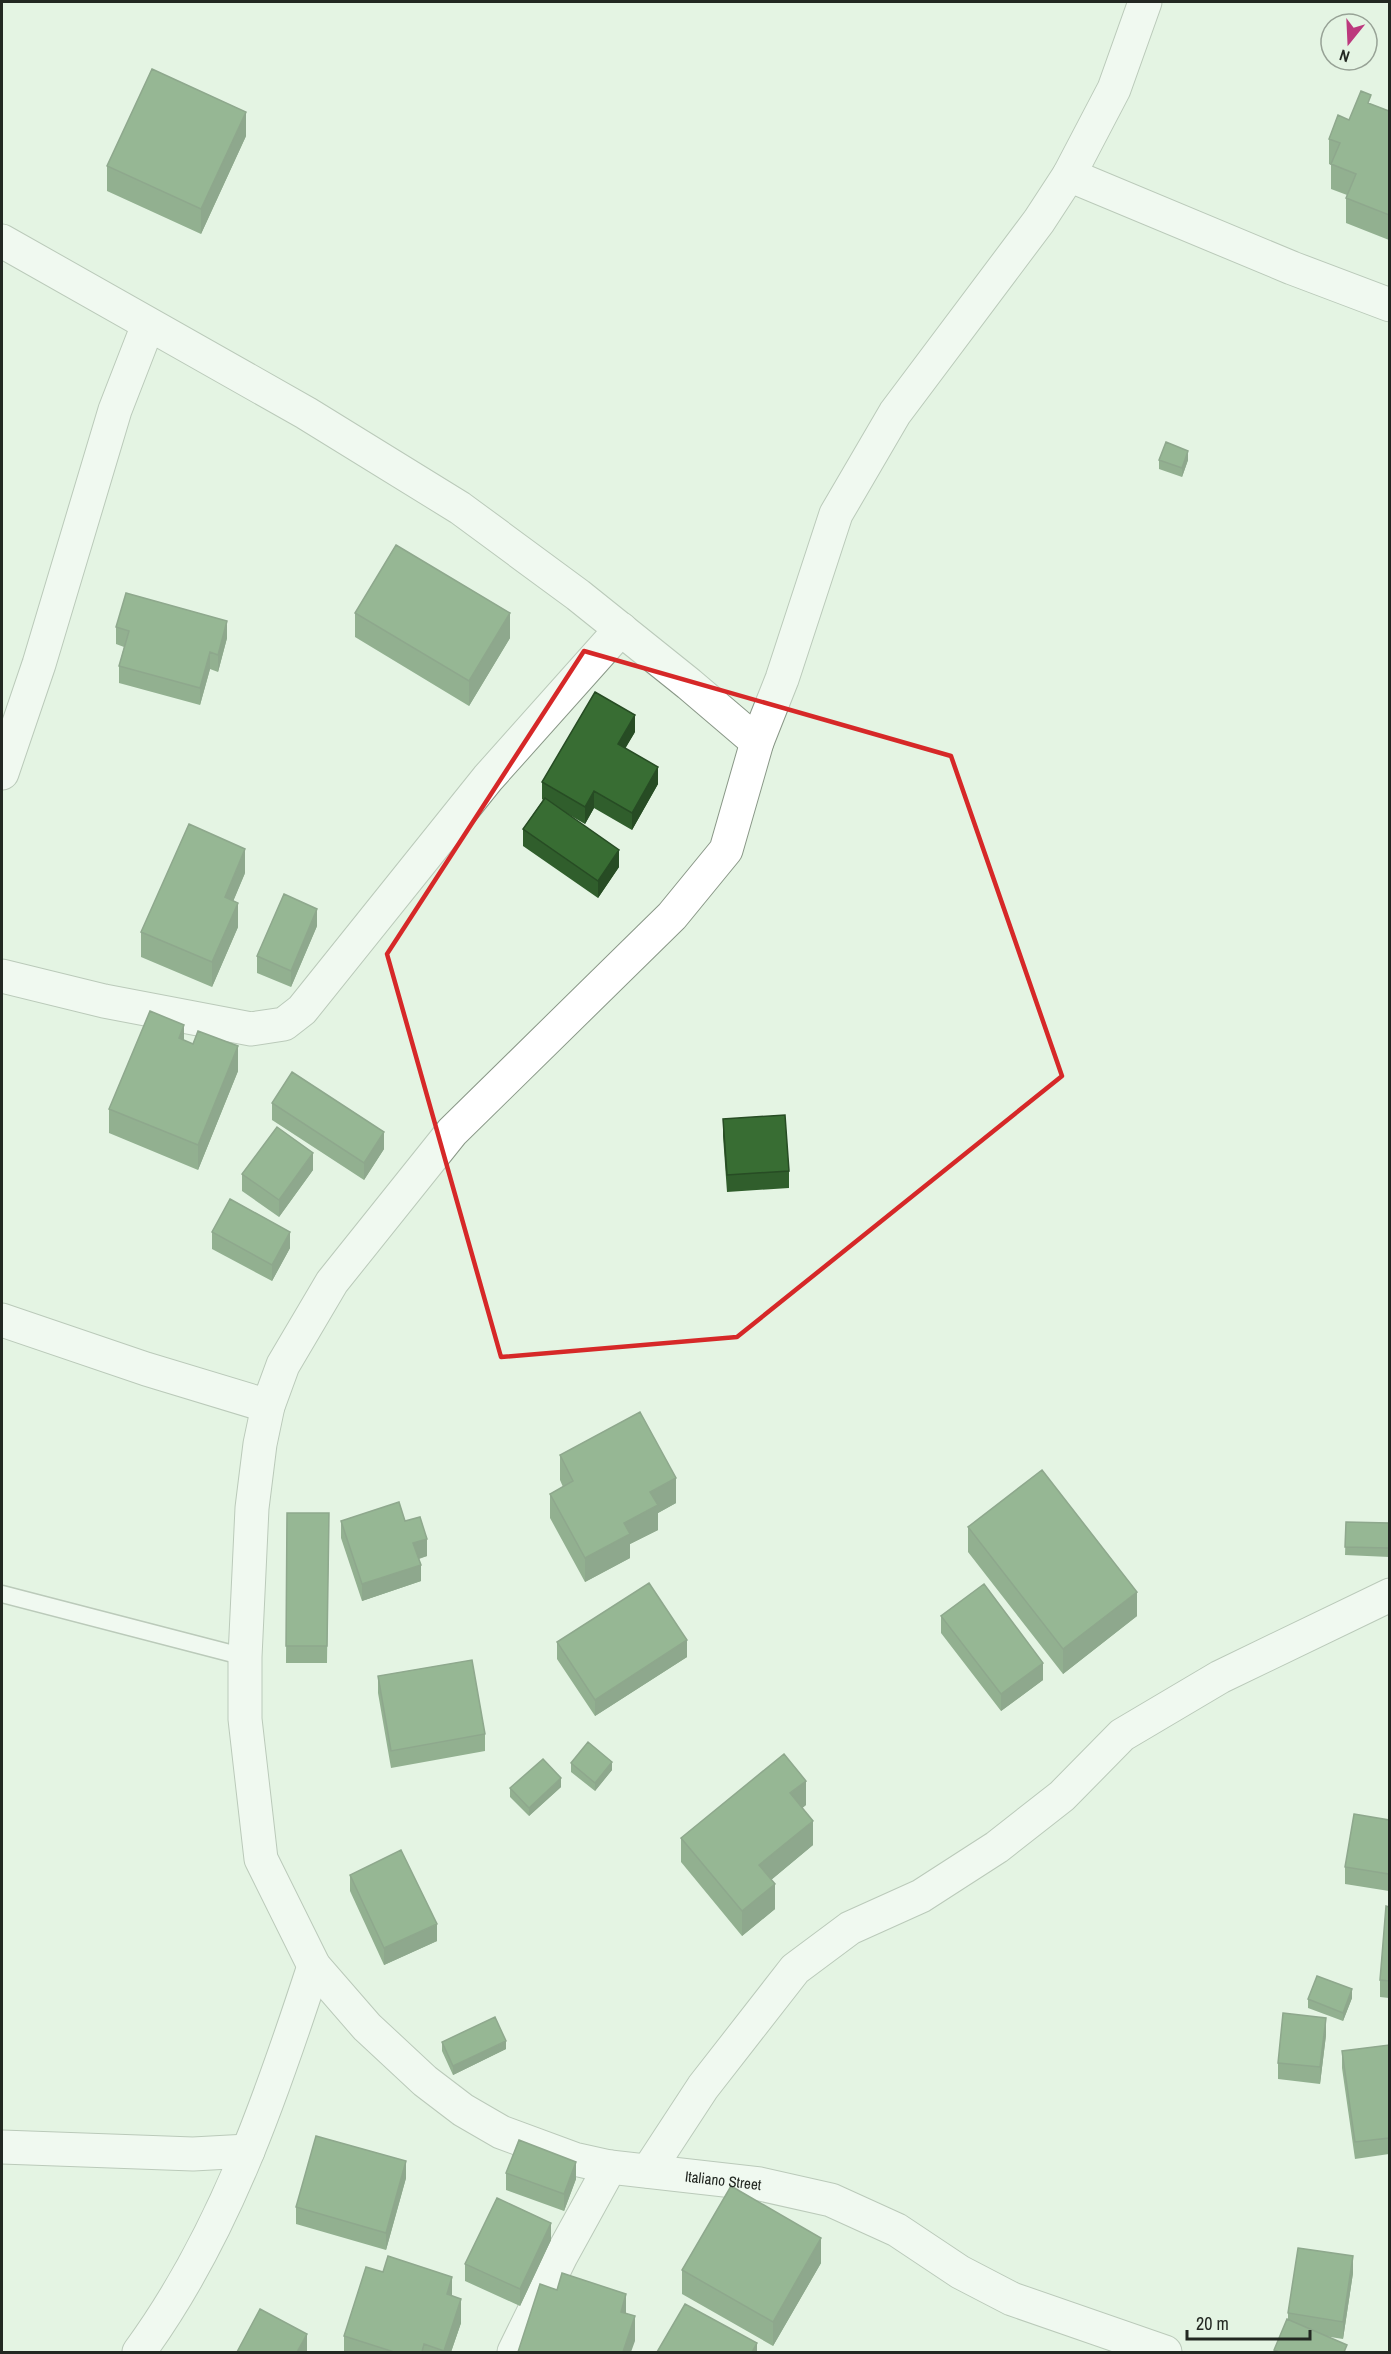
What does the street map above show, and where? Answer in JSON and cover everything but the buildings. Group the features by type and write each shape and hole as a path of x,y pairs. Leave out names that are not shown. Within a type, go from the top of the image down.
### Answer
{"street":[{"name":"Italiano Street","path":"1145,2 1114,89 1069,175 1039,221 895,413 836,514 782,679 757,742 726,850 672,916 452,1132 332,1282 283,1365 268,1406 260,1444 252,1508 245,1657 245,1719 261,1859 314,1966 367,2027 425,2081 464,2110 501,2132 574,2159 610,2167 760,2184 831,2200 897,2230 960,2272 1012,2299 1165,2352"},
{"path":"1069,175 1292,268 1389,305"},
{"path":"2,241 306,413 460,508 621,629 757,742"},
{"path":"2,773 39,664 115,410 148,325"},
{"path":"2,976 104,1002 251,1029 284,1024 302,1010 489,778 621,629"},
{"path":"2,1320 146,1369 268,1406"},
{"path":"648,2171 703,2087 795,1969 850,1928 921,1896 998,1847 1062,1796 1122,1735 1220,1677 1389,1595"},
{"path":"139,2352 214,2229 279,2074 314,1966"},
{"path":"2,2147 193,2154 248,2151"},
{"path":"514,2352 561,2256 610,2167"}],"lane":[{"path":"2,1594 245,1657"}],"highlighted area":[{"path":"584,651 951,756 1062,1076 737,1337 501,1357 387,954"}]}
